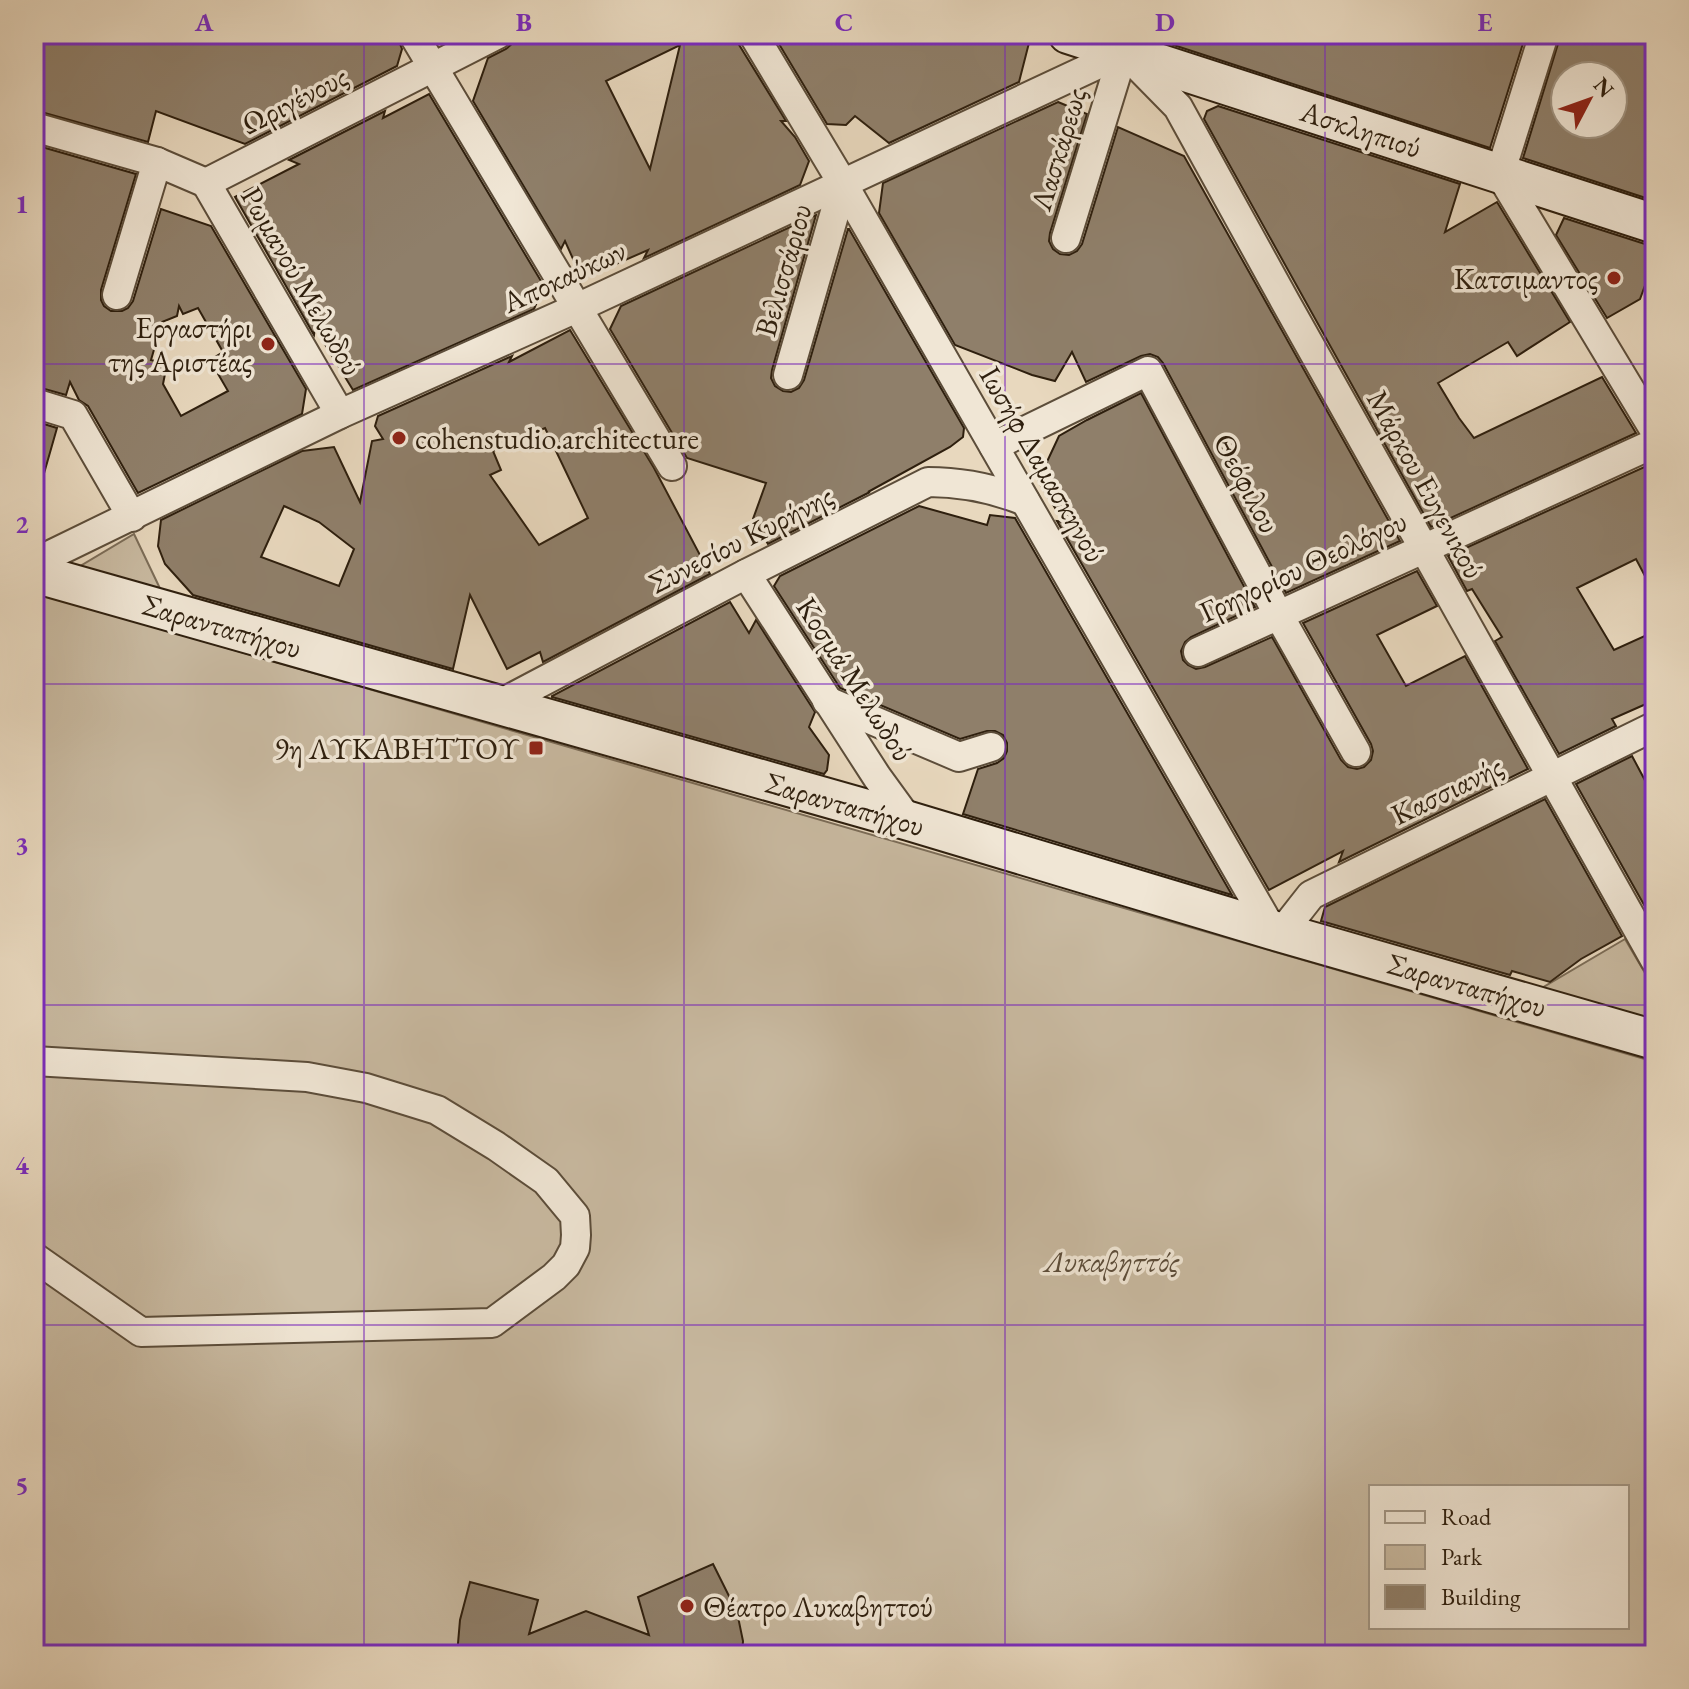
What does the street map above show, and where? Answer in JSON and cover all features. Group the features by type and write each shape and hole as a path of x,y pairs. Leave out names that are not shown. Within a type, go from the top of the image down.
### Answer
{"street":[{"path":"413,34 672,466"},
{"name":"Ωριγένους","path":"206,183 498,34"},
{"name":"Ιωσήφ Δαμασκηνού","path":"753,34 1277,931"},
{"name":"Ασκληπιού","path":"1068,34 1127,43 1500,174 1655,224"},
{"path":"1544,34 1500,174 1655,431"},
{"name":"Αποκαύκων","path":"34,563 340,414 843,184 1127,43"},
{"name":"Λασκάρεως","path":"1066,238 1127,43"},
{"name":"Μάρκου Ευγενικού","path":"1127,43 1178,107 1655,960"},
{"path":"34,127 157,162 206,183"},
{"path":"117,295 157,162"},
{"name":"Ρωμανού Μελωδού","path":"206,183 340,414"},
{"name":"Βελισσάριου","path":"788,375 843,184"},
{"name":"Θεόφιλου","path":"994,446 1148,371 1356,752"},
{"path":"34,403 73,415 132,517"},
{"name":"Γρηγορίου Θεολόγου","path":"1198,652 1655,443"},
{"name":"Συνεσίου Κυρήνης","path":"498,705 928,482 986,489 1025,501"},
{"name":"Σαρανταπήχου","path":"34,573 909,821 1655,1040"},
{"name":"Κοσμά Μελωδού","path":"746,574 877,777 909,821"},
{"path":"827,701 959,757 991,747"},
{"name":"Κασσιανής","path":"1277,931 1311,895 1655,726"},
{"path":"34,1061 307,1077 366,1088 437,1110 546,1181 575,1216 576,1235 575,1248 566,1265 545,1286 492,1323 141,1332 34,1257"}],"green space":[{"path":"134,534 165,599 72,571"},
{"name":"Λυκαβηττός","path":"34,592 1655,1062 1655,1655 34,1655"},
{"path":"1625,939 1655,990 1655,1030 1530,995"}],"building":[{"path":"34,34 396,34 402,49 397,66 245,144 156,111 148,142 34,110"},
{"path":"515,34 736,34 738,43 786,121 781,121 809,161 800,185 644,258 648,250 582,279 565,241 561,249 473,101 488,58 513,43","holes":["680,45 650,169 606,81"]},
{"path":"773,34 1015,34 1030,39 1019,82 889,143 855,116 846,125 827,124"},
{"path":"1159,34 1526,34 1490,148 1158,40"},
{"path":"1561,34 1655,34 1655,201 1523,158 1549,73 1549,140 1629,140 1629,60 1553,60"},
{"path":"429,94 544,286 534,309 353,390 315,328 314,335 235,197 299,164 289,160 385,111 383,118"},
{"path":"1058,102 1087,114 1050,233 1049,241 1053,249 1069,255 1082,244 1118,127 1184,156 1400,541 1286,593 1158,357 1150,354 1141,356 1086,382 1072,352 1055,381 955,345 879,213 883,183"},
{"path":"1218,106 1460,184 1445,232 1497,202 1570,322 1517,356 1508,342 1438,383 1474,438 1602,377 1636,433 1431,527 1204,119 1207,111"},
{"path":"35,145 136,174 101,290 104,306 111,311 122,311 133,301 161,209 211,226 306,389 302,414 138,493 88,406 79,400 70,382 66,395 34,386","holes":["179,306 183,314 198,308 223,352 210,360 228,391 181,416 163,384 167,364 151,360 162,322 177,316"]},
{"path":"816,215 772,370 771,378 775,386 791,392 799,388 804,380 849,229 964,428 963,437 870,492 768,544 753,519 766,483 687,458 610,329 621,306"},
{"name":"Κατσιμαντος","path":"1564,218 1655,245 1655,258 1640,299 1607,318 1556,235"},
{"path":"570,330 654,468 710,574 543,662 540,652 507,669 470,595 453,669 193,595 165,564 158,546 161,520 302,451 334,447 360,502 372,441 383,439 375,426 378,416 512,356 509,362","holes":["545,428 588,518 539,545 490,475 501,470 493,451","284,506 319,522 354,549 339,586 261,557"]},
{"path":"1141,393 1255,607 1185,642 1181,651 1188,665 1196,669 1205,667 1272,637 1341,760 1348,767 1364,767 1371,760 1371,744 1303,623 1417,571 1437,606 1377,635 1406,686 1465,656 1528,769 1339,862 1343,851 1269,890 1057,521 1064,522 1038,481 1059,436"},
{"path":"34,421 57,428 41,484 34,483"},
{"path":"1651,464 1655,471 1655,595 1636,559 1577,588 1614,650 1649,634 1655,647 1655,700 1612,719 1616,726 1559,754 1495,641 1502,637 1472,589 1467,591 1448,556"},
{"path":"919,506 987,525 990,515 1015,518 1232,895 963,814 978,769 1004,758 1007,743 1003,735 987,731 960,739 840,688 774,586 780,576"},
{"path":"730,602 749,633 756,620 815,712 809,727 829,755 824,774 552,697 552,696"},
{"path":"1632,756 1648,786 1655,782 1655,918 1652,919 1576,784"},
{"path":"1545,799 1622,936 1581,959 1550,982 1512,971 1510,975 1321,921 1325,907"},
{"name":"Θέατρο Λυκαβηττού","path":"713,1564 737,1612 743,1641 742,1655 457,1655 460,1620 470,1582 538,1600 529,1634 586,1611 649,1635 638,1597"}],"place":[{"name":"Κατσιμαντος","path":"1614,278"},
{"name":"Εργαστήρι της Αριστέας","path":"268,344"},
{"name":"cohenstudio.architecture","path":"399,438"},
{"name":"9η ΛΥΚΑΒΗΤΤΟΥ","path":"536,748"},
{"name":"Θέατρο Λυκαβηττού","path":"687,1606"}]}
